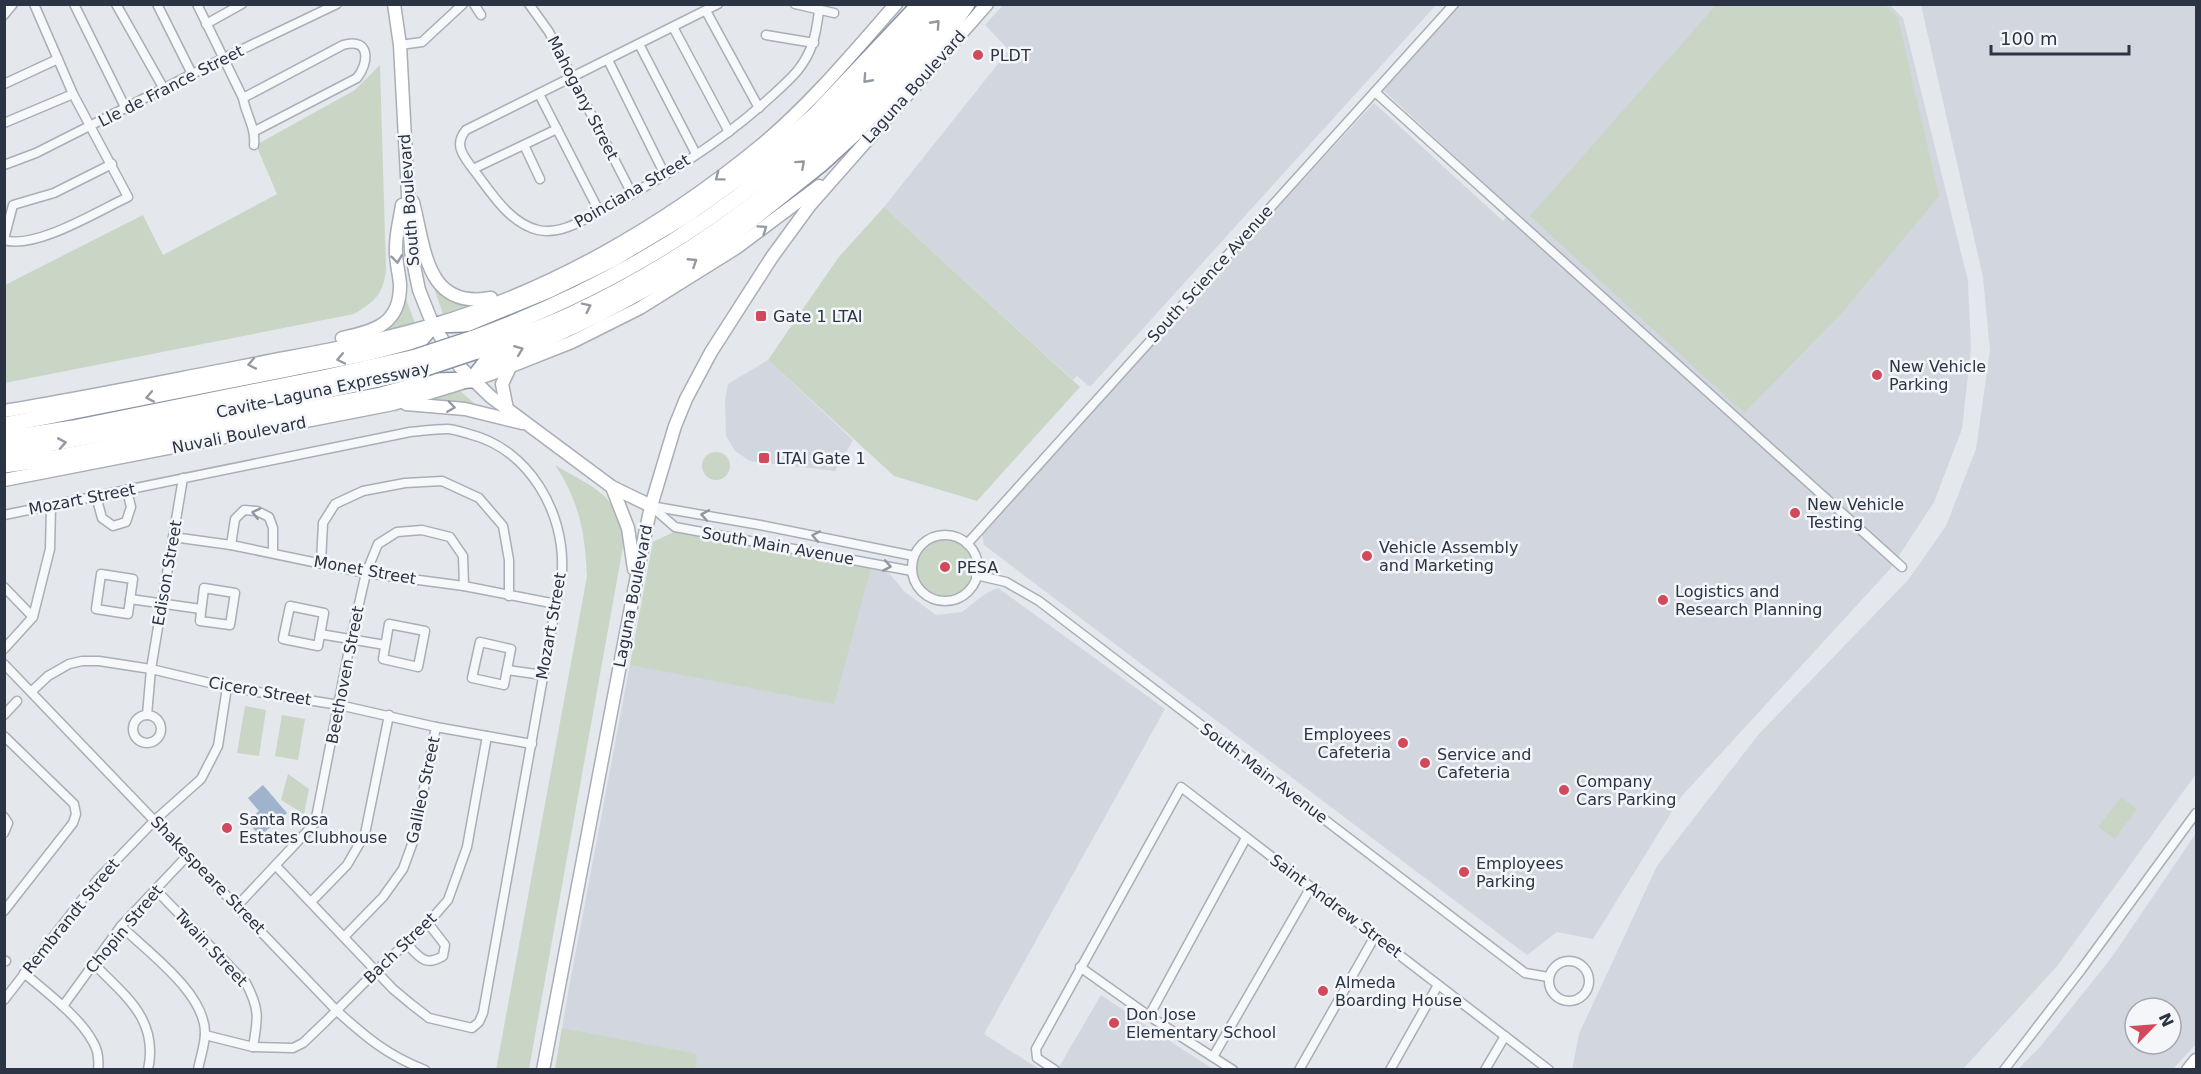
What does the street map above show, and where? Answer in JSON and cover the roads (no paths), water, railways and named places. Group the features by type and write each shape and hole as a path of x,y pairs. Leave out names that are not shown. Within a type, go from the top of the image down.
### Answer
{"highway":[{"path":"4,425 363,354 421,339 433,325 466,324 549,290 611,260 688,214 765,159 816,114 920,4"},
{"name":"Cavite–Laguna Expressway","path":"472,346 513,323 614,277 708,219 776,167 823,125 854,95 935,4"},
{"name":"Cavite–Laguna Expressway","path":"4,452 259,405 418,363 570,315 619,290 715,231 751,205 831,137 954,4"},
{"path":"4,465 54,458 381,395 433,381 472,381 486,362 544,340 626,301 677,272 732,235 820,165 855,133 948,31 968,4"},
{"name":"Cavite–Laguna Expressway","path":"4,439 73,428 338,375 418,363"}],"main road":[{"name":"South Boulevard","path":"394,4 400,42 412,260 421,297 433,325 450,353 472,381 527,425 612,487 651,506"},
{"path":"4,411 284,358 433,325 521,292 582,263 640,231 696,194 758,148 815,97 896,4"},
{"name":"Laguna Boulevard","path":"543,1070 635,582 651,506 675,426 698,374 777,249 840,169 987,4"},
{"name":"Laguna Boulevard","path":"472,381 594,332 666,293 767,226 840,169"},
{"path":"407,181 432,272 444,290 454,297 472,300 521,292"},
{"path":"284,358 322,342 377,328 392,316 399,294 395,248 407,181"},
{"path":"507,409 502,384 510,367"},
{"name":"Nuvali Boulevard","path":"4,480 393,404 472,381"},
{"path":"393,404 449,406 527,425"},
{"path":"612,487 628,528 635,582"},
{"path":"2188,1070 2196,1060"}],"street":[{"path":"4,15 13,4"},
{"path":"34,4 73,94 112,164 128,196 40,238 15,243 4,239 13,205 54,193 112,164"},
{"path":"74,4 126,109"},
{"path":"116,4 164,89"},
{"path":"157,4 192,74"},
{"path":"197,4 243,98 245,109 255,131 254,145"},
{"path":"206,24 242,4"},
{"name":"Lle de France Street","path":"4,165 92,127 192,74 337,4"},
{"path":"400,42 428,37 463,4"},
{"path":"474,4 482,15"},
{"name":"Mahogany Street","path":"529,4 549,32 574,77 632,194"},
{"name":"Poinciana Street","path":"718,4 466,130 461,136 460,150 472,169 511,216 523,225 551,232 565,228 665,175 729,132 759,108 797,71 808,56 814,43 819,11"},
{"path":"795,4 834,13"},
{"name":"South Science Avenue","path":"967,544 1454,4"},
{"path":"706,11 759,108"},
{"path":"673,27 729,132"},
{"path":"766,34 814,43"},
{"path":"243,98 343,45 360,43 364,49 364,68 357,78 255,131"},
{"path":"639,44 696,154"},
{"path":"4,84 58,59"},
{"path":"608,60 665,175"},
{"path":"1375,92 1902,567"},
{"path":"4,123 73,94"},
{"path":"539,94 599,211"},
{"path":"472,169 557,129"},
{"path":"524,144 540,179"},
{"name":"Mozart Street","path":"4,515 410,432 448,429 481,437 513,455 532,476 550,505 558,530 562,555 532,744 483,1013 479,1022 472,1028 429,1018 393,989 276,866"},
{"name":"Edison Street","path":"147,715 151,669 183,478"},
{"path":"321,562 323,523 335,504 363,491 405,483 442,481 479,498 503,526 509,560 509,596"},
{"path":"96,496 102,518 113,526 126,522 131,507 127,491"},
{"path":"4,649 33,617 50,549 51,506"},
{"name":"South Main Avenue","path":"651,506 914,556"},
{"name":"South Main Avenue","path":"651,506 675,527 912,571"},
{"path":"231,544 235,519 244,510 256,511 268,517 273,528 273,553"},
{"name":"Beethoven Street","path":"238,905 315,823 351,639 366,573 378,544 397,532 422,530 450,537 463,556 464,586"},
{"path":"938,536 953,536 967,544 975,557 976,575 971,588 956,599 943,601 934,599 922,591 915,583 912,571 914,556 924,543 938,536"},
{"name":"Monet Street","path":"173,537 231,544 366,573 464,586 556,604"},
{"path":"101,574 133,579 130,599 128,614 96,609 101,574"},
{"name":"South Main Avenue","path":"976,575 1006,582 1039,601 1525,973 1548,977"},
{"path":"4,587 33,617"},
{"path":"204,588 235,592 230,625 200,621 201,609 204,588"},
{"path":"130,599 201,609"},
{"path":"290,606 324,613 320,634 318,646 283,639 290,606"},
{"path":"390,624 425,631 418,667 383,659 385,645 390,624"},
{"path":"320,634 385,645"},
{"path":"480,642 511,649 507,670 504,685 472,678 480,642"},
{"name":"Cicero Street","path":"32,691 48,676 69,664 82,661 151,669 228,687 339,705 436,727 532,744"},
{"name":"Shakespeare Street","path":"4,664 238,905 337,1011 376,1045 398,1059 425,1070"},
{"path":"507,670 543,675"},
{"name":"Rembrandt Street","path":"4,1000 98,879 155,820 201,779 218,746 228,687"},
{"path":"4,715 17,701"},
{"path":"311,902 347,864 365,834 390,715"},
{"name":"Galileo Street","path":"344,937 383,897 403,869 414,839 436,727"},
{"path":"4,736 74,804 76,814 73,823 4,911"},
{"name":"Bach Street","path":"205,1035 253,1047 293,1048 303,1043 428,923 448,900 468,847 486,736"},
{"name":"Saint Andrew Street","path":"1080,968 1181,787 1549,1070"},
{"path":"2004,1070 2081,970 2196,813"},
{"path":"4,817 8,823 4,833"},
{"path":"1149,1016 1246,838"},
{"name":"Chopin Street","path":"63,1006 122,926 188,855"},
{"path":"1214,1057 1311,887"},
{"name":"Twain Street","path":"156,889 246,983 254,998 258,1014 253,1047"},
{"path":"407,944 426,961 434,962 443,956 445,945 428,923"},
{"path":"122,926 189,991 198,1005 204,1019 205,1035 198,1070"},
{"path":"1299,1070 1375,936"},
{"path":"1572,960 1586,968 1590,983 1582,996 1566,1002 1551,993 1548,977 1555,964 1572,960"},
{"path":"93,963 138,1010 146,1025 151,1055 148,1070"},
{"path":"1055,1070 1037,1058 1036,1049 1080,968 1233,1070"},
{"path":"24,973 63,1006 94,1042 99,1060 98,1070"},
{"path":"1390,1070 1438,985"},
{"path":"1485,1070 1505,1036"}],"water":[{"path":"263,785 287,813 260,836 247,821 259,811 248,798"}],"place":[{"name":"PLDT","path":"978,55"},
{"name":"Gate 1 LTAI","path":"761,316"},
{"name":"New Vehicle Parking","path":"1877,375"},
{"name":"LTAI Gate 1","path":"764,458"},
{"name":"New Vehicle Testing","path":"1795,513"},
{"name":"Vehicle Assembly and Marketing","path":"1367,556"},
{"name":"PESA","path":"945,567"},
{"name":"Logistics and Research Planning","path":"1663,600"},
{"name":"Employees Cafeteria","path":"1403,743"},
{"name":"Service and Cafeteria","path":"1425,763"},
{"name":"Company Cars Parking","path":"1564,790"},
{"name":"Santa Rosa Estates Clubhouse","path":"227,828"},
{"name":"Employees Parking","path":"1464,872"},
{"name":"Almeda Boarding House","path":"1323,991"},
{"name":"Don Jose Elementary School","path":"1114,1023"}]}
